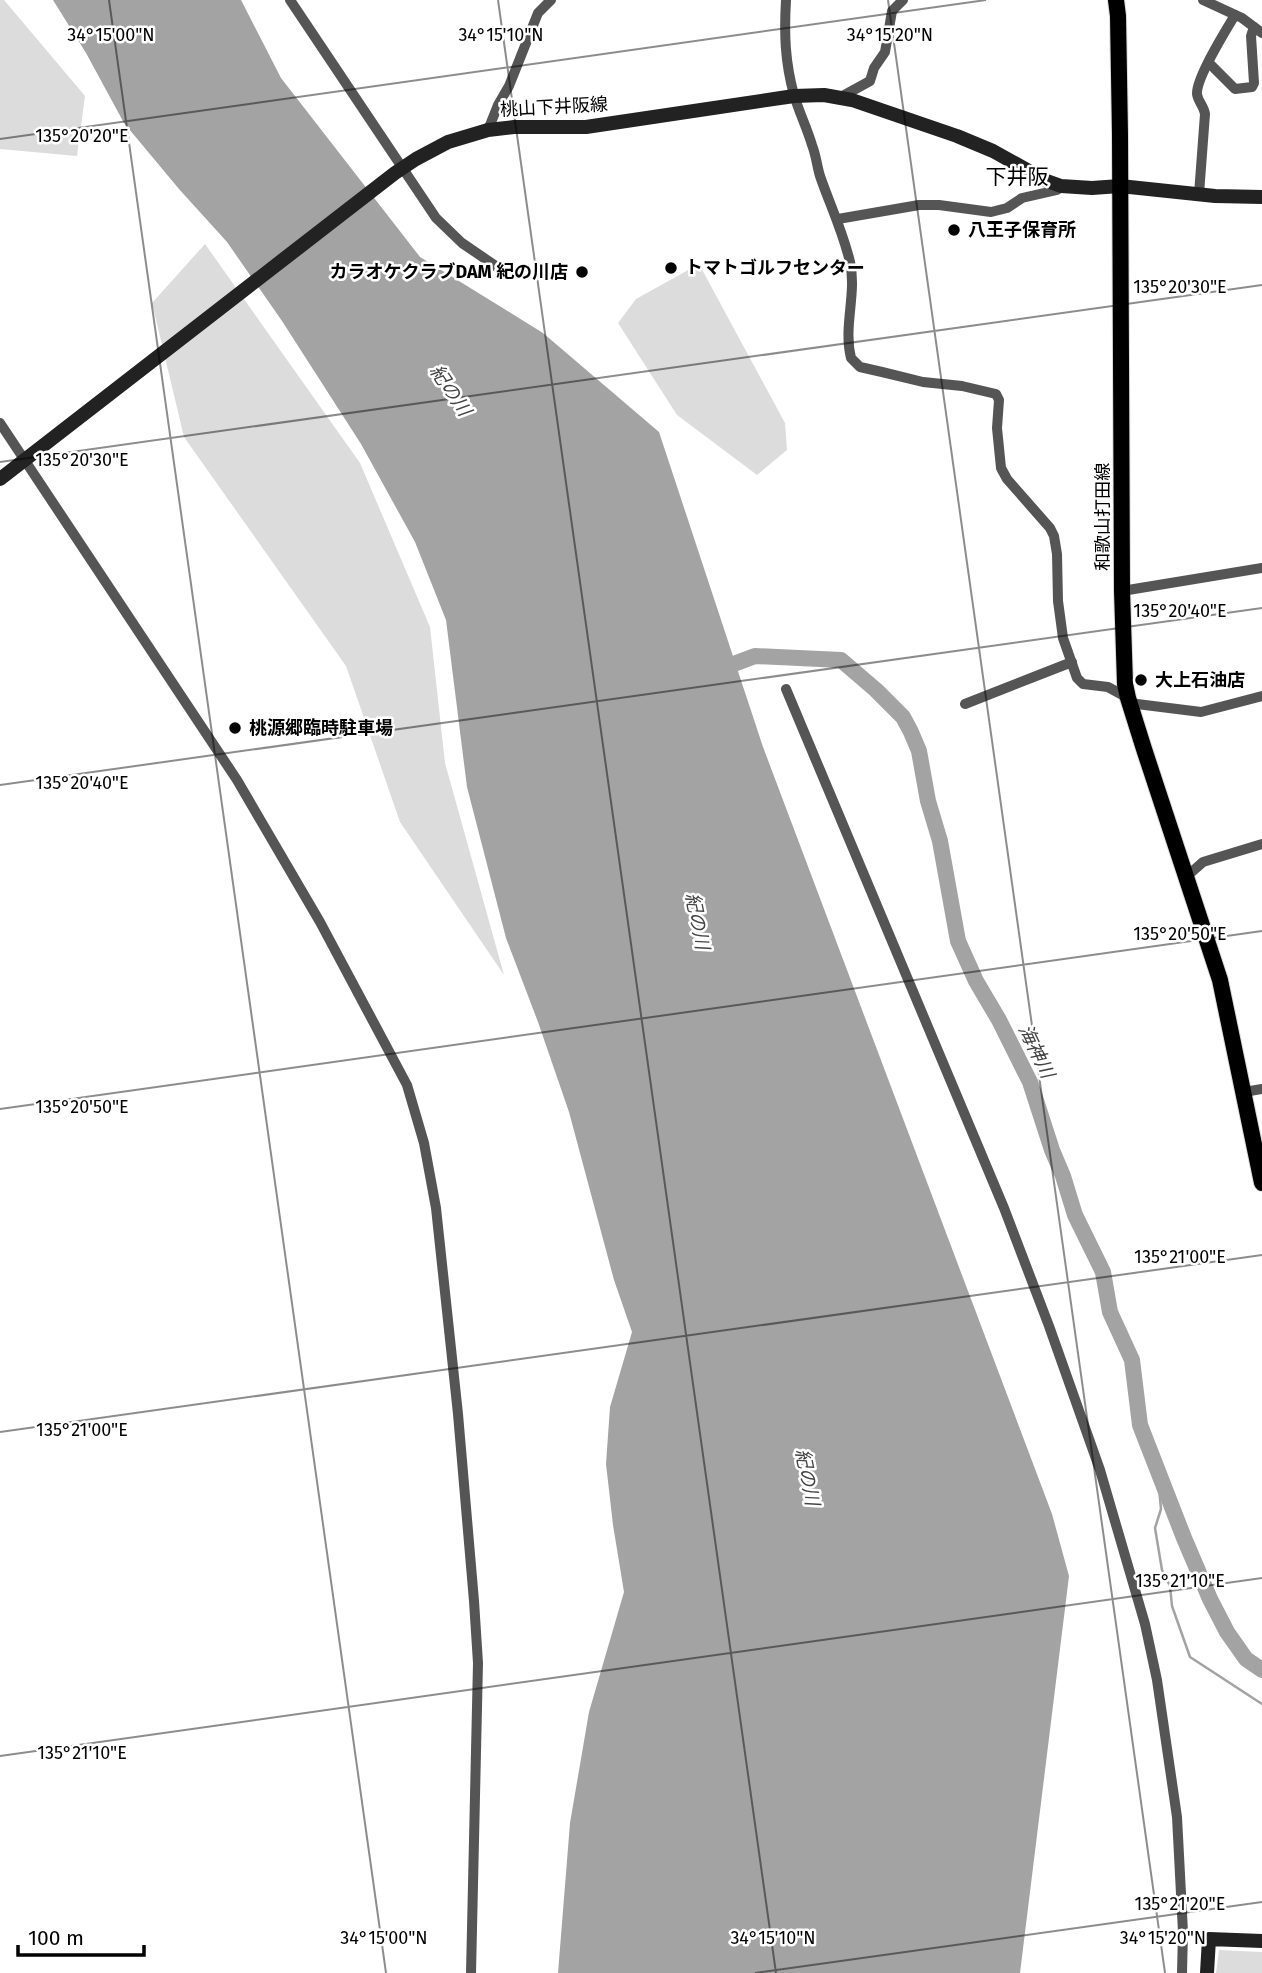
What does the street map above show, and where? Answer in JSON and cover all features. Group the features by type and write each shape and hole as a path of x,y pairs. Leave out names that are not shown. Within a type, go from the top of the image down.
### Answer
{"main road":[{"name":"和歌山打田線","path":"1116,0 1120,186 1122,592 1124,660 1129,701 1220,979 1262,1183"},
{"name":"桃山下井阪線","path":"0,479 399,171 448,142 488,130 607,125 794,96 824,95 852,100 957,136 1061,186 1120,186 1262,197"},
{"path":"1207,1973 1209,1939 1262,1941"}],"street":[{"path":"290,0 399,171 436,218 462,243 506,273"},
{"path":"488,130 509,86 542,0"},
{"path":"538,13 551,0"},
{"path":"786,0 784,38 794,96 813,147 820,175 838,219 850,266 852,287 848,321 851,358 860,367 923,382 996,394 999,400 998,428 1002,468 1007,480 1054,536 1063,638 1077,678 1083,684 1108,687 1129,701 1201,712 1262,696"},
{"path":"839,98 870,81 874,68 885,52 892,11 903,0"},
{"path":"1203,0 1235,15 1258,30 1251,36 1252,87 1235,89 1209,63"},
{"path":"1199,194 1205,109 1198,100 1198,85 1235,15"},
{"path":"838,219 919,205 991,212 1007,208 1022,198 1057,190 1061,186"},
{"path":"0,424 26,459 237,780 320,922 407,1085 424,1143 436,1208 474,1601 478,1663 471,1973"},
{"path":"1122,592 1262,568"},
{"path":"965,704 1072,662"},
{"path":"786,689 1004,1208 1100,1470 1145,1624 1157,1680 1177,1817 1183,1932 1182,1973"},
{"path":"1186,877 1202,862 1262,844"},
{"path":"1244,1092 1262,1090"}],"shaded area":[{"path":"0,0 4,0 85,96 77,156 0,149"},
{"path":"205,244 360,463 430,627 445,763 504,975 400,822 346,666 184,437 152,303"},
{"path":"699,264 785,423 787,450 757,475 677,415 618,323 636,299"},
{"path":"1219,1950 1262,1952 1262,1973 1216,1973"}],"water":[{"name":"紀の川","path":"53,0 241,0 281,78 420,257 543,333 659,432 763,747 1052,1514 1069,1576 1020,1973 558,1973 570,1823 589,1712 624,1592 606,1464 610,1407 632,1332 614,1280 569,1112 506,938 467,787 446,620 415,542 361,444 282,321 227,242 124,123"}],"waterway":[{"name":"海神川","path":"715,671 755,656 841,660 903,717 919,751 928,801 940,841 958,941 976,981 1030,1082 1075,1215 1103,1272 1110,1312 1132,1360 1140,1425 1210,1599 1227,1632 1246,1659 1262,1670"},
{"path":"1157,1467 1161,1509 1155,1528 1162,1570 1170,1586 1172,1606 1190,1657 1262,1704"}],"place":[{"name":"八王子保育所","path":"954,230"},
{"name":"トマトゴルフセンター","path":"671,268"},
{"name":"カラオケクラブDAM 紀の川店","path":"582,272"},
{"name":"大上石油店","path":"1141,680"},
{"name":"桃源郷臨時駐車場","path":"235,728"}],"district":[{"name":"下井阪","path":"1017,177"}]}
